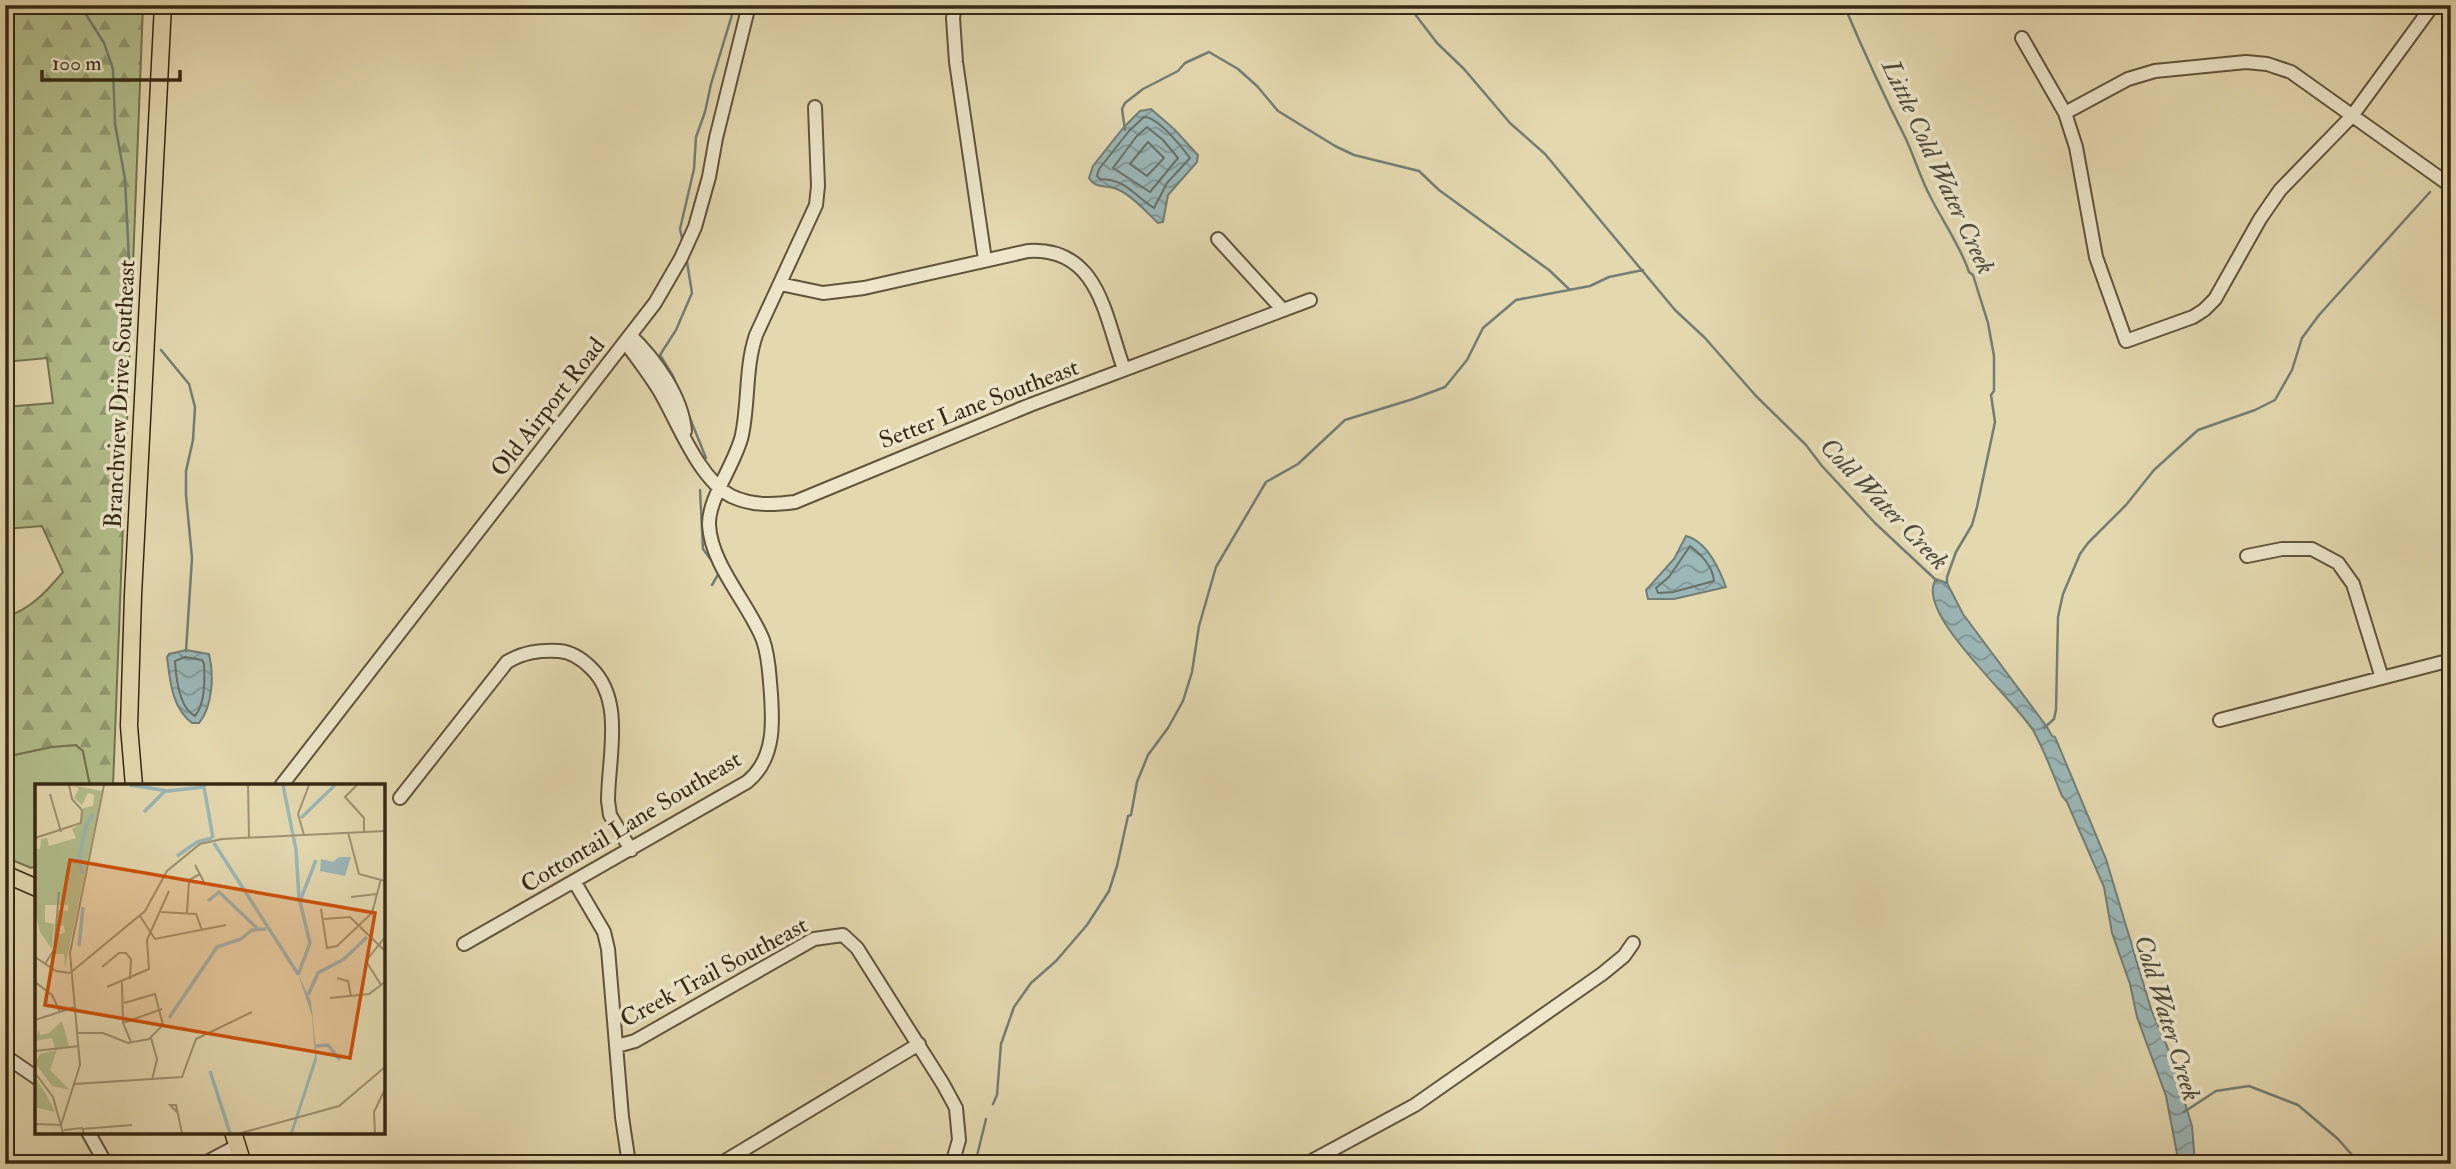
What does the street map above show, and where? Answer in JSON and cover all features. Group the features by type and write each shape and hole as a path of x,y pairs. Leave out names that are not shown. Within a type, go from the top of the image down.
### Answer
{"main road":[{"name":"Branchview Drive Southeast","path":"134,784 129,726 133,595 163,5"},
{"path":"5,874 35,887"},
{"path":"235,1139 243,1164"}],"street":[{"name":"Old Airport Road","path":"283,784 655,303 695,227 749,5"},
{"path":"955,5 953,19 956,62 985,260"},
{"path":"2022,38 2065,113 2076,147 2096,257 2126,341 2193,317 2215,299 2260,219 2280,191 2352,116 2433,5"},
{"path":"2065,113 2129,79 2155,71 2246,62 2267,64 2291,72 2451,186"},
{"name":"Cottontail Lane Southeast","path":"464,944 747,782 757,774 768,750 772,731 772,705 766,652 752,618 722,564 709,522 742,435 750,354 765,312 816,205 816,107"},
{"path":"1218,239 1282,309"},
{"path":"780,284 823,293 864,288 1028,251 1056,253 1074,262 1096,285 1124,369"},
{"name":"Setter Lane Southeast","path":"627,339 649,355 673,393 684,415 686,439 702,468 720,488 732,496 768,505 794,502 1124,369 1310,300"},
{"path":"2451,350 2451,387"},
{"path":"2247,556 2281,549 2312,549 2338,563 2353,584 2382,678"},
{"path":"400,798 507,662 527,653 563,652 582,659 603,681 609,693 611,712 608,801 610,815 631,850"},
{"path":"2220,720 2451,660"},
{"path":"575,881 604,932 608,949 622,1117 629,1164"},
{"name":"Creek Trail Southeast","path":"617,1046 635,1041 814,939 830,935 843,935 857,948 919,1044"},
{"path":"1306,1164 1415,1105 1601,974 1624,956 1633,943"},
{"path":"720,1164 919,1044 956,1108 959,1140 952,1164"},
{"path":"5,1056 35,1077"},
{"path":"89,1134 106,1164"},
{"path":"203,1164 235,1139"}],"green space":[{"path":"5,5 143,5 113,784 90,784 83,751 76,745 51,747 5,757 5,617 30,605 63,572 42,526 5,529 5,407 53,403 47,358 5,362"},
{"path":"76,745 83,751 90,784 35,784 35,867 31,868 5,857 5,757 51,747"}],"water":[{"path":"1151,109 1198,155 1197,162 1168,195 1163,222 1158,223 1124,193 1115,188 1095,184 1089,178 1093,166 1124,127 1140,111"},
{"path":"1686,536 1706,549 1726,587 1674,599 1648,599 1646,590 1674,559"},
{"path":"1936,579 1947,583 1963,614 2055,737 2106,859 2151,1009 2169,1051 2192,1126 2195,1164 2179,1164 2166,1096 2137,1017 2130,984 2112,933 2104,887 2067,802 2034,732 1970,657 1939,613 1933,594"},
{"path":"186,650 209,654 211,662 210,699 199,723 192,723 185,717 176,702 171,684 167,657 169,654"}],"waterway":[{"path":"80,5 104,43 113,69 115,124 125,179 131,302"},
{"path":"682,238 680,229 694,169 696,137 735,5"},
{"name":"Cold Water Creek","path":"1408,5 1437,43 1464,69 1510,123 1545,154 1675,310 1806,445 1875,523 1937,581"},
{"name":"Little Cold Water Creek","path":"1844,5 1926,189 1973,275 1988,323 1994,356 1994,391 1991,395 1995,422 1977,507 1972,525 1956,552 1945,583"},
{"name":"Little Cold Water Creek","path":"1847,13 1852,5"},
{"path":"1125,130 1122,109 1125,103 1143,89 1178,71 1185,63 1209,52 1238,69 1278,111 1335,146 1354,155 1419,171 1439,190 1549,270 1570,290"},
{"path":"2446,166 2451,158"},
{"path":"2044,728 2054,719 2056,710 2058,617 2063,594 2080,554 2126,505 2154,470 2198,430 2275,400 2292,370 2302,338 2319,315 2430,192"},
{"path":"687,262 692,293 676,330 660,355 673,376 706,458"},
{"path":"993,1104 997,1095 1001,1044 1014,1007 1031,983 1056,961 1087,925 1109,891 1128,816 1131,815 1137,782 1148,755 1183,701 1192,672 1199,626 1216,567 1266,482 1298,464 1345,420 1445,387 1467,360 1483,328 1516,300 1590,286 1609,277 1643,270"},
{"path":"161,350 189,384 195,407 193,440 186,471 192,558 186,651"},
{"path":"700,490 703,549 714,564"},
{"path":"712,585 719,573"},
{"path":"2184,1112 2216,1091 2249,1086 2298,1105 2338,1139 2360,1164"},
{"path":"975,1164 986,1119"}]}
